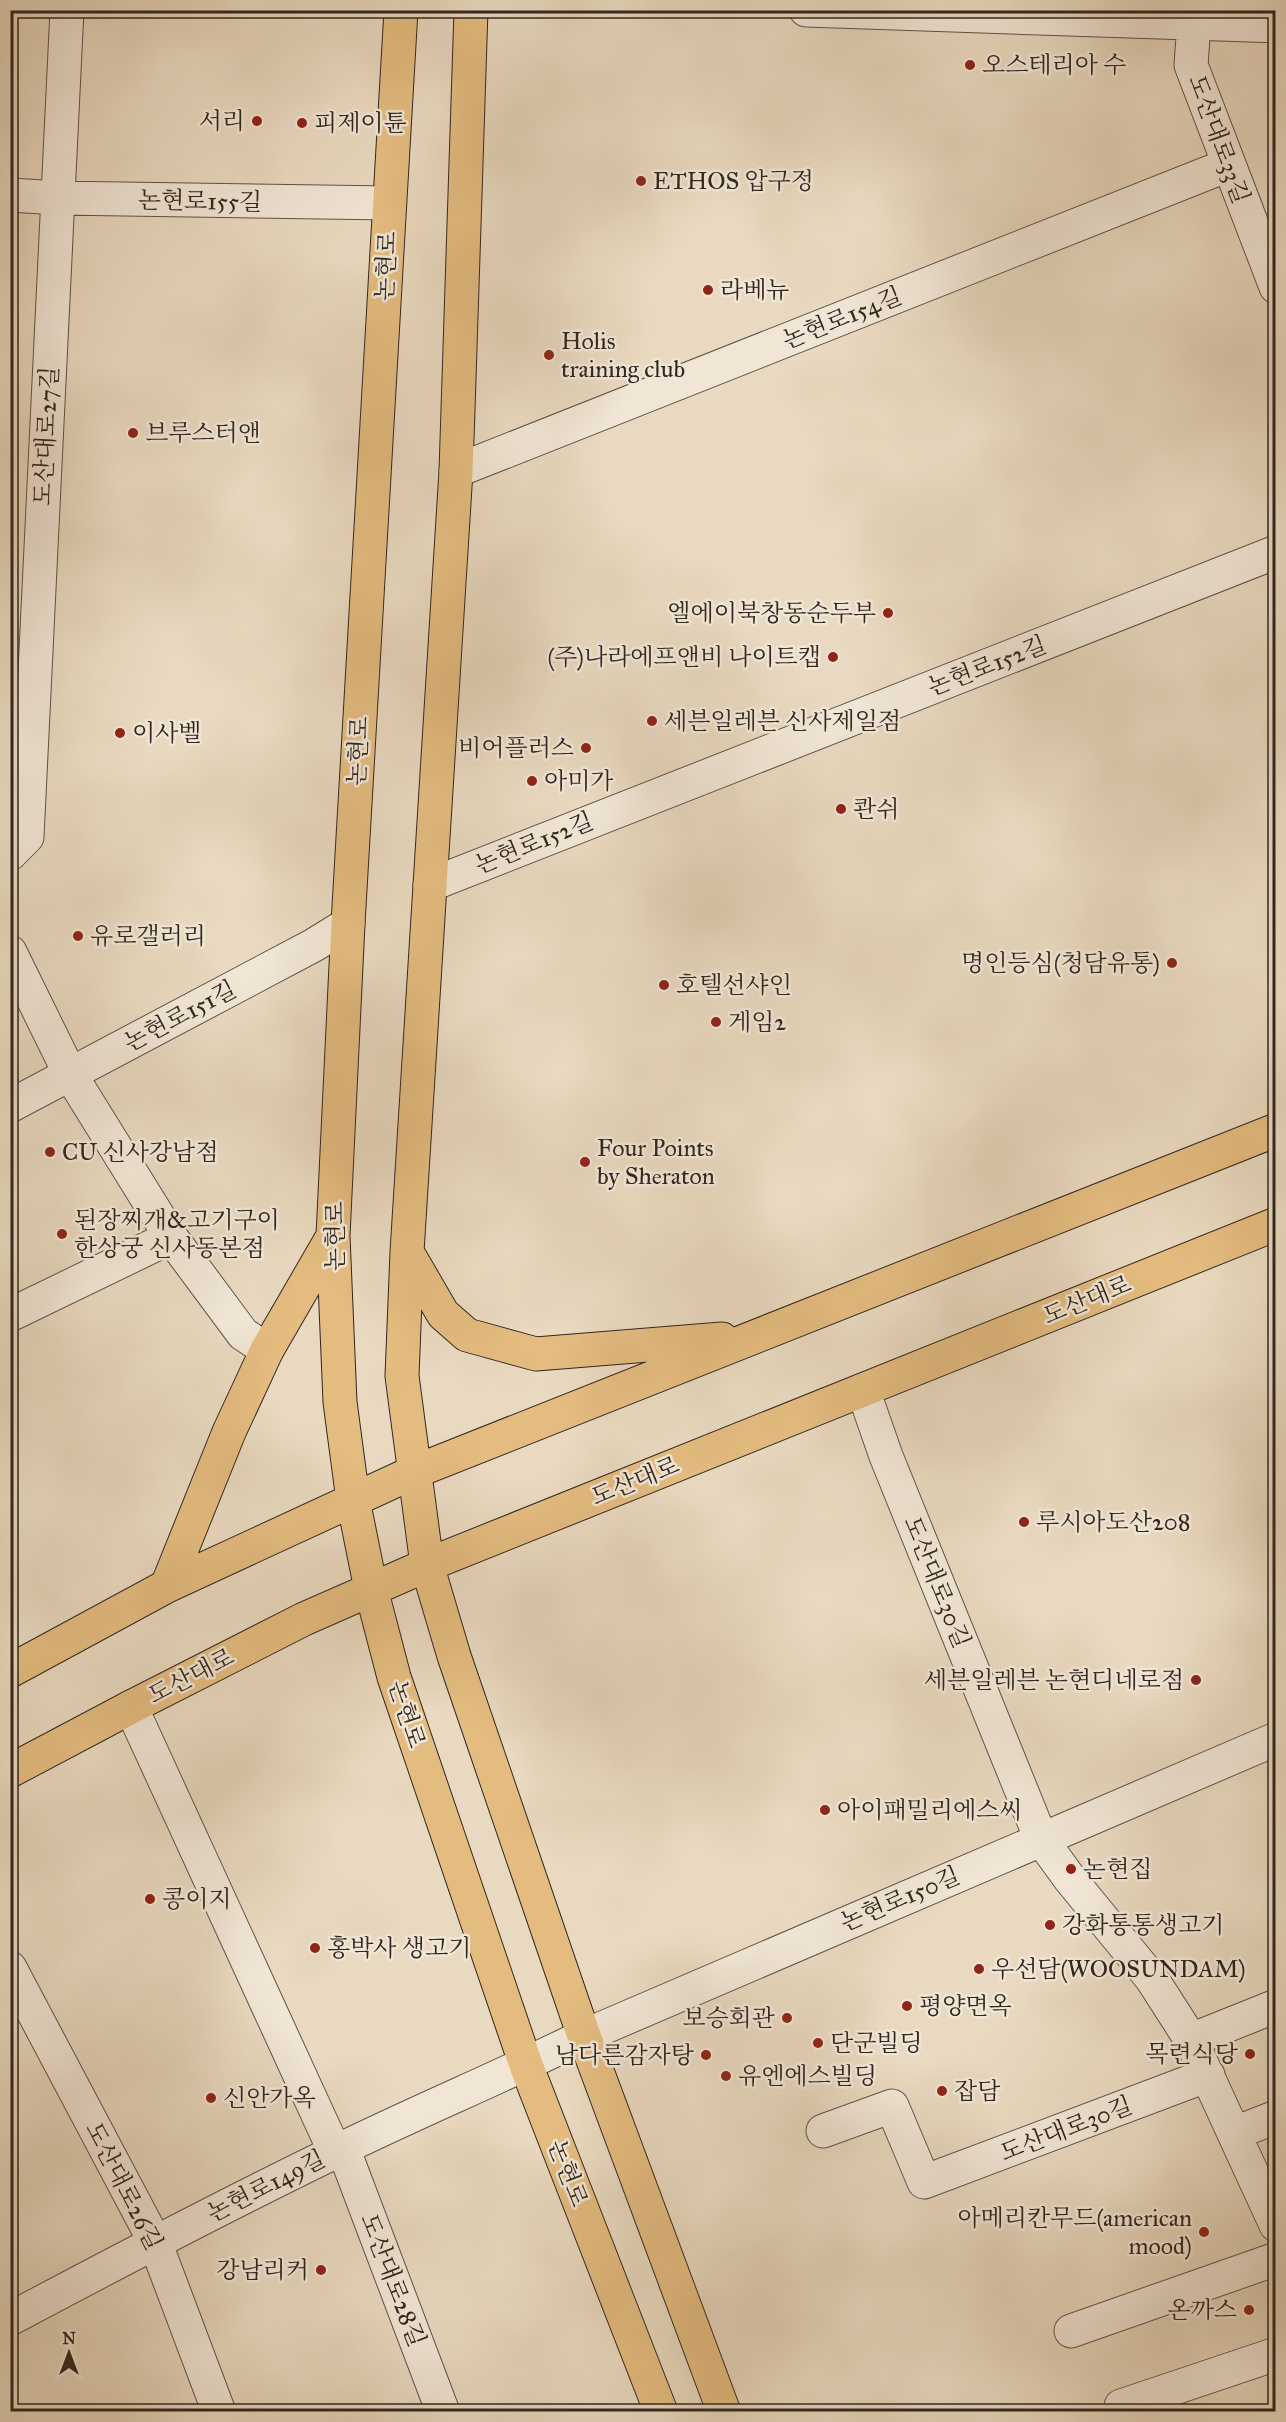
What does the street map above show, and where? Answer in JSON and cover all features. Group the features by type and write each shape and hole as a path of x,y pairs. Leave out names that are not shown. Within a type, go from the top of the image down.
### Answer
{"main road":[{"name":"논현로","path":"401,10 348,924 333,1236 340,1402 353,1500 371,1589 394,1677 526,2065 661,2412"},
{"path":"471,10 456,471 407,1252 402,1377 427,1565 454,1656 584,2036 724,2412"},
{"path":"10,1671 167,1586 414,1472 1275,1130"},
{"name":"도산대로","path":"10,1771 304,1619 371,1589 1275,1224"},
{"path":"167,1586 229,1432 267,1350 333,1236"},
{"path":"407,1252 442,1314 467,1335 536,1354 756,1336"}],"street":[{"name":"도산대로27길","path":"10,854 27,837 67,10"},
{"path":"806,10 1275,26"},
{"name":"도산대로33길","path":"1194,22 1191,65 1275,287"},
{"name":"논현로154길","path":"456,471 1228,165"},
{"name":"논현로155길","path":"10,195 58,198 389,203"},
{"name":"논현로152길","path":"430,885 1275,552"},
{"name":"논현로151길","path":"10,1106 314,945 348,924"},
{"path":"10,952 70,1074 171,1237 243,1334 267,1350"},
{"path":"10,1315 171,1237"},
{"name":"도산대로30길","path":"863,1390 886,1456 1041,1839 1070,1879 1152,1979 1191,2040 1275,2225"},
{"name":"도산대로28길","path":"131,1707 339,2150 443,2412"},
{"name":"논현로150길","path":"526,2065 584,2036 1275,1739"},
{"name":"도산대로26길","path":"10,1968 155,2242 219,2412"},
{"path":"1191,2040 1275,2006"},
{"name":"논현로149길","path":"10,2319 155,2242 339,2150 526,2065"},
{"name":"도산대로30길","path":"823,2131 892,2106 924,2182 1208,2075"},
{"path":"1235,2133 1275,2117"},
{"path":"1071,2331 1275,2259"},
{"path":"1123,2412 1121,2406 1275,2355"}],"place":[{"name":"오스테리아 수","path":"970,65"},
{"name":"서리","path":"257,121"},
{"name":"피제이튠","path":"302,123"},
{"name":"ETHOS 압구정","path":"641,181"},
{"name":"라베뉴","path":"708,290"},
{"name":"Holis training club","path":"549,355"},
{"name":"브루스터앤","path":"133,433"},
{"name":"엘에이북창동순두부","path":"888,613"},
{"name":"(주)나라에프앤비 나이트캡","path":"833,657"},
{"name":"세븐일레븐 신사제일점","path":"652,721"},
{"name":"이사벨","path":"120,733"},
{"name":"비어플러스","path":"586,748"},
{"name":"아미가","path":"532,781"},
{"name":"콴쉬","path":"841,809"},
{"name":"유로갤러리","path":"78,936"},
{"name":"명인등심(청담유통)","path":"1172,963"},
{"name":"호텔선샤인","path":"664,985"},
{"name":"게임2","path":"716,1022"},
{"name":"CU 신사강남점","path":"50,1152"},
{"name":"Four Points by Sheraton","path":"585,1162"},
{"name":"된장찌개&고기구이 한상궁 신사동본점","path":"62,1234"},
{"name":"루시아도산208","path":"1024,1522"},
{"name":"세븐일레븐 논현디네로점","path":"1196,1680"},
{"name":"아이패밀리에스씨","path":"825,1810"},
{"name":"논현집","path":"1071,1869"},
{"name":"콩이지","path":"150,1899"},
{"name":"강화통통생고기","path":"1050,1925"},
{"name":"홍박사 생고기","path":"315,1948"},
{"name":"우선담(WOOSUNDAM)","path":"979,1969"},
{"name":"평양면옥","path":"907,2006"},
{"name":"보승회관","path":"787,2018"},
{"name":"단군빌딩","path":"818,2043"},
{"name":"목련식당","path":"1250,2054"},
{"name":"남다른감자탕","path":"706,2055"},
{"name":"유엔에스빌딩","path":"726,2076"},
{"name":"잡담","path":"942,2091"},
{"name":"신안가옥","path":"211,2098"},
{"name":"아메리칸무드(american mood)","path":"1204,2232"},
{"name":"강남리커","path":"321,2270"},
{"name":"온까스","path":"1249,2310"}]}
